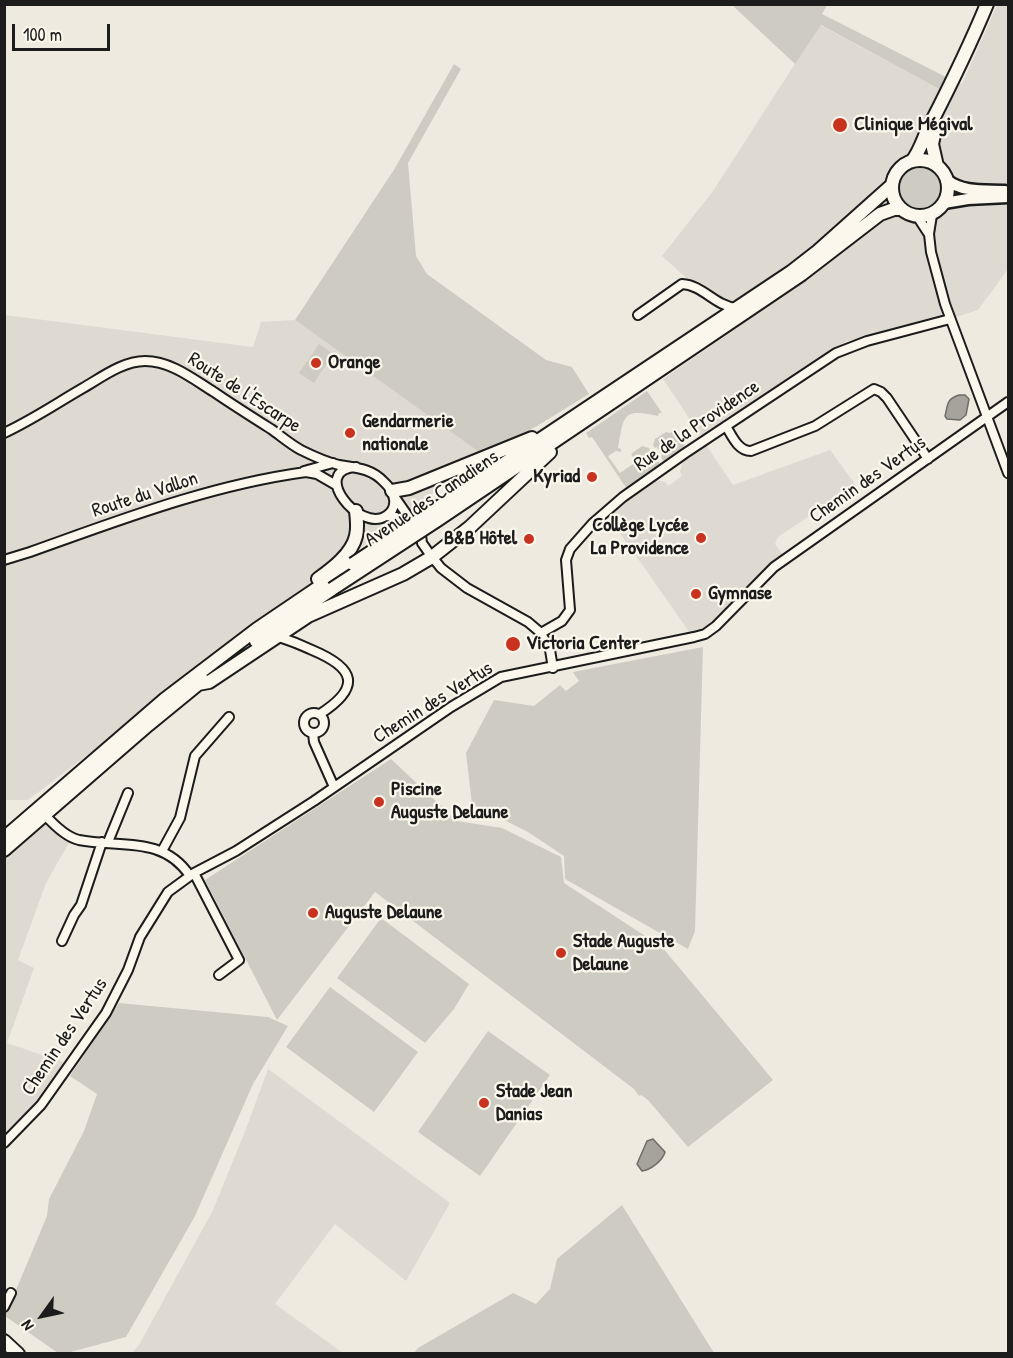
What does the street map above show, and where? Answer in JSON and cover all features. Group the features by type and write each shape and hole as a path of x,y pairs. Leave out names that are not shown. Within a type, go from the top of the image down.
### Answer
{"main road":[{"path":"912,161 943,103 987,4"},
{"path":"943,103 932,144 937,166 947,180 956,187 1008,192"},
{"path":"937,166 925,160 906,163 896,172 891,185 893,198 901,209 916,216 932,215 944,203 947,196 947,180"},
{"name":"Avenue des Canadiens","path":"4,850 198,684 270,631 332,590 539,439 791,272 818,251 891,185"},
{"path":"944,203 968,198 1008,197"},
{"name":"Avenue des Canadiens","path":"4,838 165,699 257,629 353,564 562,436 802,274 880,214 901,209"},
{"path":"198,684 209,682 308,616 403,574 432,557 470,527 552,450 562,436"},
{"path":"393,494 531,438 539,439"},
{"path":"257,629 343,557 356,535 356,511"},
{"path":"4,1341 18,1353"}],"street":[{"path":"932,215 929,234 931,252 950,319 1008,473"},
{"path":"916,216 929,234"},
{"path":"638,315 682,284 691,285 724,307 736,308"},
{"path":"715,300 719,309 716,321"},
{"name":"Rue de la Providence","path":"540,633 562,621 570,609 566,560 570,549 575,541 623,497 726,426 843,350 867,340 950,319"},
{"name":"Route de l'Escarpe","path":"4,433 116,369 136,362 154,362 182,372 303,451 334,463 356,467"},
{"path":"726,426 739,447 744,451 750,451 815,426 874,389 887,398 928,459"},
{"name":"Chemin des Vertus","path":"4,1143 41,1105 87,1041 113,1001 141,937 168,892 192,875 236,851 501,677 553,668 705,634 716,626 774,567 1008,402"},
{"name":"Route de l'Escarpe","path":"303,451 315,471"},
{"name":"Route du Vallon","path":"4,560 182,499 217,489 315,471 334,463"},
{"path":"336,485 343,472 356,467 378,476 421,535 422,543"},
{"path":"315,471 336,485 342,499 356,511 371,518 396,517 449,575 467,588 528,622 540,633 550,650 553,668"},
{"path":"386,516 393,508 393,494"},
{"path":"276,637 287,639 320,653 343,667 347,675 345,693 320,714"},
{"path":"310,713 320,714 327,721 320,732 313,733 307,730 304,725 305,718 310,713"},
{"path":"162,851 180,818 195,756 229,717"},
{"path":"313,733 314,742 334,787"},
{"path":"62,940 81,905 105,842 128,793"},
{"path":"45,815 65,834 77,840 147,846 162,851 183,866 192,875 239,960 219,975"},
{"path":"4,1307 11,1293"}],"shaded area":[{"path":"732,5 827,5 822,14 946,77 941,90 821,25 795,64"},
{"path":"997,5 1008,5 1008,269 978,310 950,319 847,341 701,436 663,379 740,326 662,256 713,191 820,25 941,90 946,77 962,84"},
{"path":"454,64 461,69 408,163 416,256 427,274 546,360 572,367 589,394 483,455 295,320 395,168"},
{"path":"920,162 929,164 940,173 945,187 943,196 934,207 920,212 911,210 900,201 895,187 897,178 906,167"},
{"path":"5,315 253,347 261,322 295,320 483,455 28,800 5,800"},
{"name":"Orange","path":"319,344 333,354 314,383 299,373"},
{"path":"647,391 662,413 658,416 637,413 627,417 618,448 621,452 616,451 608,456 620,473 636,462 631,454 642,446 649,448 655,460 657,459 660,464 627,489 592,437 589,438 586,433"},
{"path":"959,395 965,395 969,399 966,415 960,420 947,419 945,416 948,403"},
{"path":"673,430 685,447 664,462 657,447 653,445 655,439"},
{"name":"Collège Lycée La Providence","path":"706,445 733,485 830,450 858,488 843,496 842,494 778,537 775,544 782,554 712,623 690,633 608,516 655,480 665,482 668,486 682,476 680,472 683,461"},
{"path":"703,647 695,931 688,949 565,879 564,856 528,832 472,804 466,753 494,700 534,706 560,685 566,691 579,681 573,672"},
{"name":"Stade Auguste Delaune","path":"391,759 457,821 502,828 561,857 564,883 662,947 773,1080 688,1147 648,1100 639,1096 634,1089 375,892 277,1020 205,880"},
{"path":"45,822 70,841 46,883 18,960 34,968 7,1043 66,1063 37,1103 5,1140 5,858"},
{"path":"381,918 469,984 454,1009 425,1043 337,978"},
{"path":"330,987 418,1052 374,1112 286,1047"},
{"path":"119,1003 268,1017 288,1026 253,1084 195,1216 126,1337 67,1353 58,1353 5,1316 47,1216 49,1199 84,1131 97,1094 70,1076"},
{"name":"Stade Jean Danias","path":"488,1031 550,1075 480,1176 418,1132"},
{"path":"268,1069 450,1203 406,1281 335,1224 275,1304 343,1353 132,1353 139,1345 213,1210"},
{"path":"653,1139 665,1152 656,1164 642,1171 637,1164 647,1141"},
{"path":"622,1205 714,1353 414,1353 418,1348 513,1293 536,1304 550,1289 557,1259"}],"place":[{"name":"Clinique Mégival","path":"840,125"},
{"name":"Orange","path":"316,363"},
{"name":"Gendarmerie nationale","path":"350,433"},
{"name":"Kyriad","path":"592,477"},
{"name":"Collège Lycée La Providence","path":"701,538"},
{"name":"B&B Hôtel","path":"529,539"},
{"name":"Gymnase","path":"696,594"},
{"name":"Victoria Center","path":"513,644"},
{"name":"Piscine Auguste Delaune","path":"379,802"},
{"name":"Auguste Delaune","path":"313,913"},
{"name":"Stade Auguste Delaune","path":"561,953"},
{"name":"Stade Jean Danias","path":"484,1103"}]}
